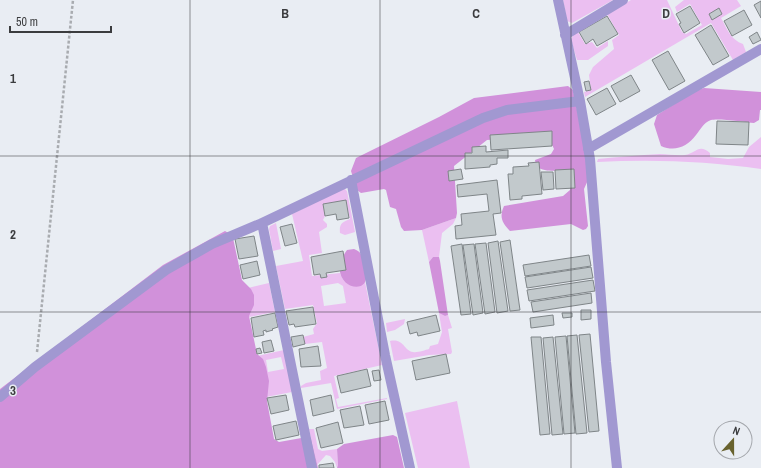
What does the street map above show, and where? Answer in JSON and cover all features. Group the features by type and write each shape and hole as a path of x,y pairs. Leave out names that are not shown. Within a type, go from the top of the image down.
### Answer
{"street":[{"path":"558,0 580,101 588,149 606,362 618,468"},
{"path":"565,35 623,0"},
{"path":"588,149 761,49"},
{"path":"0,397 35,367 166,270 212,244 262,223 483,118 508,110 580,101"},
{"path":"351,180 385,355 410,468"},
{"path":"262,223 312,468"}],"path":[{"path":"35,367 73,0"}],"shaded area":[{"path":"563,0 613,0 572,23 567,21"},
{"path":"631,0 667,0 682,32 686,34 702,25 690,4 677,12 675,7 684,0 737,0 741,6 721,18 732,37 743,44 746,52 733,60 711,23 585,97 584,92 591,90 589,75 593,67 614,49 612,40 619,35 607,14"},
{"path":"578,32 585,44 592,42 597,48 608,41 608,46 588,60 577,60 571,40 573,35"},
{"path":"568,86 573,90 587,159 588,180 584,189 588,226 586,229 583,230 571,224 510,231 502,220 504,206 563,196 570,190 572,175 563,171 540,169 536,166 535,160 551,154 554,149 548,136 487,140 454,166 456,218 422,230 404,231 401,227 396,209 390,207 386,190 384,189 361,193 357,190 351,171 356,158 474,98"},
{"path":"704,88 761,92 761,110 759,120 754,123 711,120 704,124 689,143 676,148 666,148 661,146 654,124 657,115 695,91"},
{"path":"761,137 761,169 679,161 597,162 598,159 636,155 685,155 700,149 706,150 710,153 710,157 728,159 743,158 749,147"},
{"path":"344,188 347,191 355,232 345,235 340,233 340,227 342,224 350,219 346,201 323,204 325,216 323,220 327,224 327,227 319,232 322,253 309,255 312,276 340,273 344,280 350,285 357,286 365,282 382,365 334,376 339,398 336,399 338,407 387,399 337,409 331,383 301,388 301,386 306,383 321,380 320,371 327,368 322,342 305,344 303,337 314,334 313,329 317,323 313,305 285,309 276,266 303,261 292,214","holes":["338,283 343,286 346,303 324,306 321,286"]},
{"path":"456,218 453,224 442,233 439,257 433,257 429,262 422,230"},
{"path":"276,223 281,249 273,251 269,229 270,226"},
{"path":"225,231 233,238 242,280 251,289 254,295 254,305 249,316 257,354 263,359 269,381 267,401 274,439 279,442 307,437 311,439 318,468 0,468 0,389 163,265"},
{"path":"354,249 359,251 361,254 366,277 363,284 359,287 347,283 342,278 340,271 341,261 347,250"},
{"path":"433,257 439,257 440,261 448,315 445,316 439,313 429,262"},
{"path":"269,283 275,312 249,317 244,289"},
{"path":"439,313 445,316 448,315 452,328 448,329 452,352 451,354 429,355 394,361 390,341 398,341 410,351 415,352 429,349 430,346 438,344 442,332"},
{"path":"405,319 404,324 395,330 387,332 386,323"},
{"path":"284,350 292,392 266,397 257,356","holes":["281,357 284,369 268,372 266,360"]},
{"path":"457,401 470,468 418,468 405,413"},
{"path":"309,429 314,429 318,449 322,451 337,449 337,468 335,462 330,456 326,455 317,465"},
{"path":"393,435 397,437 404,468 337,468 337,449 344,444"}],"building":[{"path":"761,1 761,18 754,5"},
{"path":"690,6 700,23 684,33 676,14"},
{"path":"719,8 722,14 712,20 709,14"},
{"path":"744,10 752,25 732,36 724,21"},
{"path":"607,16 618,34 597,46 593,39 586,44 579,32"},
{"path":"711,25 729,56 713,65 695,35"},
{"path":"757,32 761,40 753,44 749,37"},
{"path":"668,51 685,81 669,90 652,60"},
{"path":"631,75 640,91 620,102 611,86"},
{"path":"589,81 591,90 586,91 584,82"},
{"path":"607,88 616,104 596,115 587,99"},
{"path":"717,121 749,122 748,145 716,144"},
{"path":"552,131 552,146 491,150 490,135"},
{"path":"486,146 486,152 508,150 508,158 497,158 497,164 490,165 490,167 465,169 465,153 472,153 472,147"},
{"path":"539,162 542,194 522,196 522,199 510,200 508,174 513,174 513,167 529,166 528,163"},
{"path":"461,169 463,179 449,181 448,171"},
{"path":"574,169 575,188 556,189 555,170"},
{"path":"541,172 553,172 554,189 543,190"},
{"path":"497,180 501,213 493,214 496,235 456,239 455,226 462,225 461,214 489,211 487,194 458,197 457,185"},
{"path":"346,200 349,218 337,220 336,214 325,216 323,204"},
{"path":"292,224 297,243 285,246 280,227"},
{"path":"254,236 258,256 239,259 235,239"},
{"path":"510,240 520,310 510,311 500,242"},
{"path":"498,241 508,311 497,313 488,243"},
{"path":"486,243 495,312 485,314 475,244"},
{"path":"462,244 471,314 461,315 451,246"},
{"path":"474,244 483,313 473,315 463,245"},
{"path":"343,251 346,270 326,273 327,277 321,278 320,274 314,275 311,257"},
{"path":"589,255 591,266 525,276 523,265"},
{"path":"257,261 260,275 243,279 240,265"},
{"path":"591,267 593,278 527,288 525,277"},
{"path":"593,280 595,291 529,301 527,290"},
{"path":"591,293 592,303 533,312 531,302"},
{"path":"313,307 316,324 295,327 294,324 289,325 286,311"},
{"path":"581,310 591,310 591,319 581,320"},
{"path":"275,313 278,327 266,332 266,330 263,331 264,335 254,337 251,318"},
{"path":"562,313 572,313 572,317 563,318"},
{"path":"436,315 440,331 418,336 417,332 410,334 407,322"},
{"path":"553,315 554,325 531,328 530,318"},
{"path":"590,334 599,431 589,432 579,335"},
{"path":"303,335 305,344 293,347 291,337"},
{"path":"577,335 587,433 576,434 567,336"},
{"path":"566,336 575,433 564,434 555,337"},
{"path":"531,337 541,337 550,434 540,435"},
{"path":"553,337 563,434 552,435 543,338"},
{"path":"271,340 274,351 264,353 262,342"},
{"path":"318,346 321,366 301,367 299,349"},
{"path":"260,348 262,353 257,354 256,349"},
{"path":"446,354 450,373 416,380 412,361"},
{"path":"367,369 371,386 341,393 337,376"},
{"path":"379,370 381,380 374,381 372,371"},
{"path":"286,395 289,410 271,414 267,398"},
{"path":"331,395 334,411 313,416 310,400"},
{"path":"385,401 389,420 369,424 365,405"},
{"path":"360,406 364,425 344,428 340,410"},
{"path":"296,421 299,435 276,440 273,426"},
{"path":"338,422 343,443 321,448 316,428"},
{"path":"333,463 334,468 319,468 319,465"}]}
